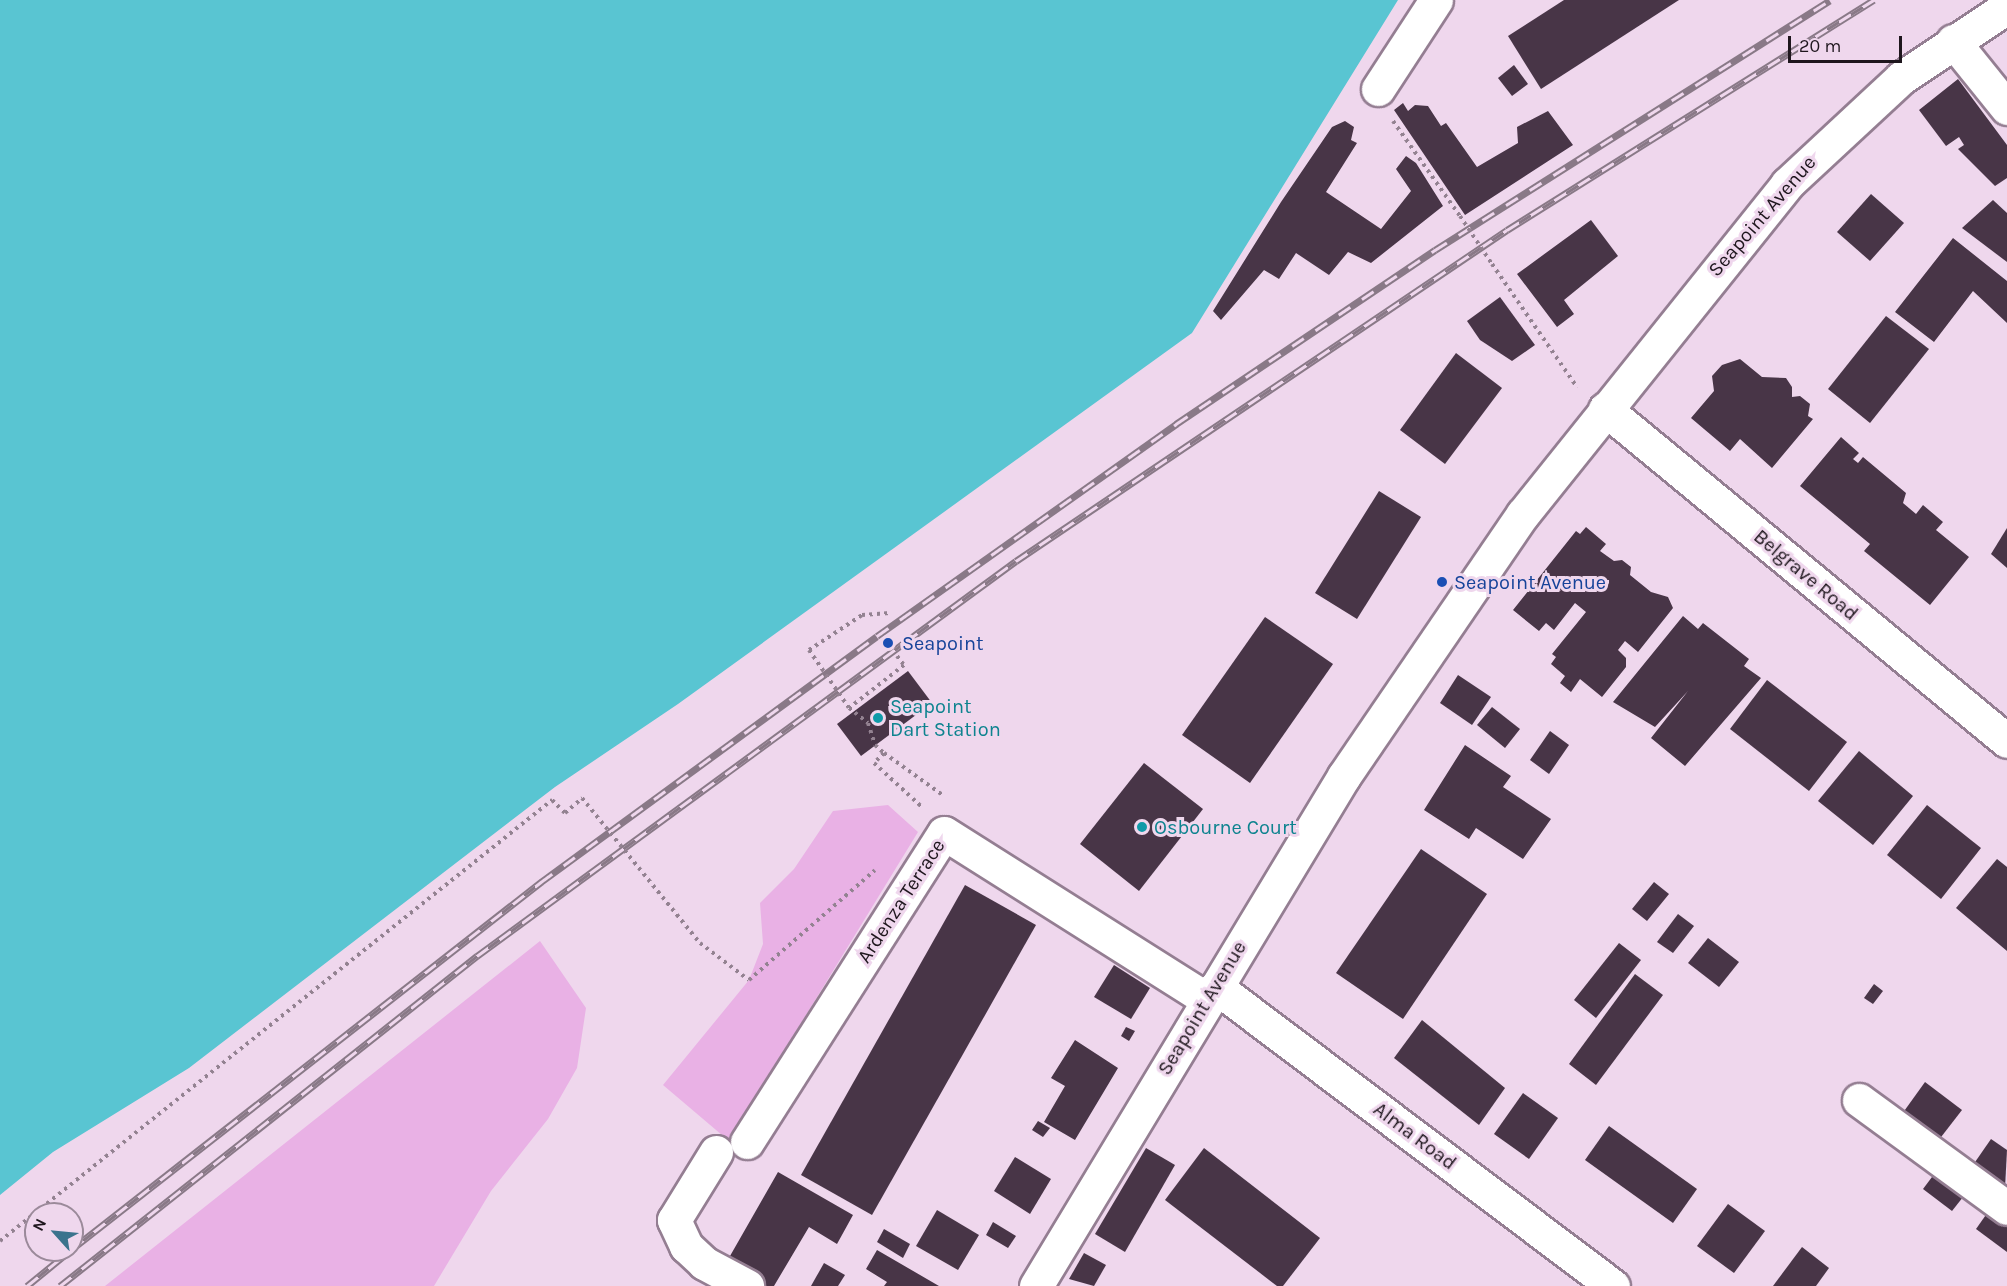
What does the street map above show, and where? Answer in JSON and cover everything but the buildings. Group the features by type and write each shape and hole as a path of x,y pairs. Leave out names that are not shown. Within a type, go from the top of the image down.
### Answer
{"main road":[{"path":"1378,89 1436,0"},
{"name":"Seapoint Avenue","path":"1036,1286 1344,776 1524,514 1594,402 1787,184 1853,118 1953,42 2007,7"},
{"path":"1953,42 2007,108"},
{"name":"Belgrave Road","path":"1594,402 2007,741"},
{"name":"Ardenza Terrace","path":"747,1142 944,833 1212,994"},
{"name":"Alma Road","path":"1212,994 1613,1286"},
{"path":"1859,1100 2007,1208"},
{"path":"716,1152 674,1220 692,1252 747,1286"}],"path":[{"path":"1378,89 1379,101 1492,264 1594,402"},
{"path":"890,613 862,615 808,650 849,708 904,665 897,656"},
{"path":"884,753 874,763 918,800 928,818"},
{"path":"0,1241 552,800 565,813 582,798 700,943 749,980 883,862"}],"shaded area":[{"path":"888,805 918,832 729,1141 663,1085 749,980 763,944 760,903 794,869 833,811"},
{"path":"540,941 586,1008 577,1068 548,1119 491,1191 434,1286 105,1286"}],"water":[{"path":"0,0 1398,0 1192,333 678,704 555,787 189,1068 53,1152 0,1195"}],"railway":[{"path":"84,1240 541,882 877,636 1176,424 1435,250 1830,0"},
{"path":"60,1286 477,956 1016,561 1507,230 1874,0"},
{"path":"27,1286 56,1262"}],"place":[{"name":"Seapoint Avenue","path":"1442,582"},
{"name":"Seapoint","path":"888,643"},
{"name":"Seapoint Dart Station","path":"878,718"},
{"name":"Osbourne Court","path":"1142,827"}]}
